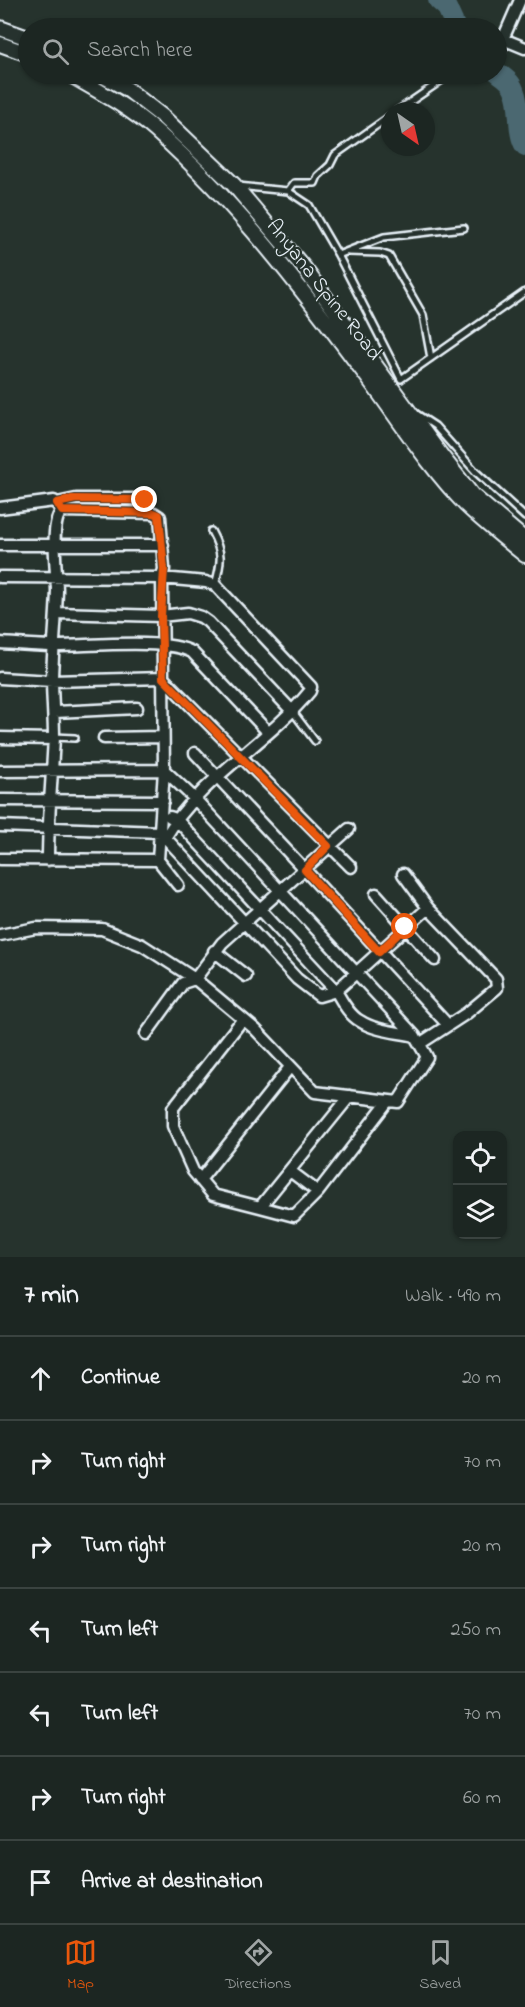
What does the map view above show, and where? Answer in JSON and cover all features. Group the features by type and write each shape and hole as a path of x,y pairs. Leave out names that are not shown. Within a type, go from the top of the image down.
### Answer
{"main road":[{"path":"0,28 18,34"},
{"path":"0,44 18,50"},
{"name":"Anyana Spine Road","path":"87,84 117,101 155,130 222,195 295,281 465,504 525,555"},
{"name":"Anyana Spine Road","path":"118,84 163,117 234,185 304,268 472,495 525,540"}],"street":[{"path":"507,30 521,3"},
{"path":"507,41 525,48"},
{"path":"59,507 76,499 145,500"},
{"path":"0,508 54,501 59,507 154,513 160,517 164,569 161,616 164,770 163,835 158,860 178,885"},
{"path":"48,860 48,800 55,712 52,681 57,578 55,545 59,507"},
{"path":"0,545 163,545"},
{"path":"0,577 162,578 215,585 309,684 310,691 293,712 194,798 163,835"},
{"path":"56,613 161,616 188,613 201,617 293,712"},
{"path":"0,643 53,646 162,644 177,646 192,652 268,732"},
{"path":"0,678 52,681 163,678 351,867"},
{"path":"55,712 137,708"},
{"path":"104,738 163,737"},
{"path":"0,738 54,738"},
{"path":"195,753 448,1025"},
{"path":"0,771 164,770 194,798 357,973 418,1040 428,1057 398,1102 315,1092 255,1029 195,979 142,945 102,929 36,928 0,935"},
{"path":"0,800 163,801"},
{"path":"162,814 176,819 336,992 354,1017 361,1022 418,1040 467,1013 497,988 498,982 428,908 403,874"},
{"path":"0,826 163,835 297,979 319,996 336,992 428,908"},
{"path":"146,1034 183,983 195,979 214,951 348,829"},
{"path":"0,859 158,860"},
{"path":"376,894 435,960"},
{"path":"214,951 246,976"},
{"path":"243,1019 173,1108 173,1126 193,1171 213,1195 294,1216 318,1192 388,1101"},
{"path":"200,1180 290,1067"},
{"path":"260,1207 350,1096"},
{"path":"290,1171 318,1192"}],"lane":[{"path":"410,102 436,84"},
{"path":"288,191 294,183 315,183 318,176 330,165 335,154 381,122"},
{"path":"234,185 288,191 309,205 338,255 401,379 525,292"},
{"path":"338,255 384,237 464,228"},
{"path":"348,252 380,253 389,256 423,315 431,358"},
{"path":"407,409 435,426 476,472 525,517"},
{"path":"211,531 221,556 215,585"},
{"path":"293,712 315,741"},
{"path":"54,738 75,738"}],"waterway":[{"path":"438,0 447,8 452,18"},
{"path":"507,79 515,91 520,133 525,146"}],"route":[{"path":"145,500 76,499 57,503 62,511 159,515 164,569 161,616 163,678 328,846 305,870 379,952 405,927"}]}
